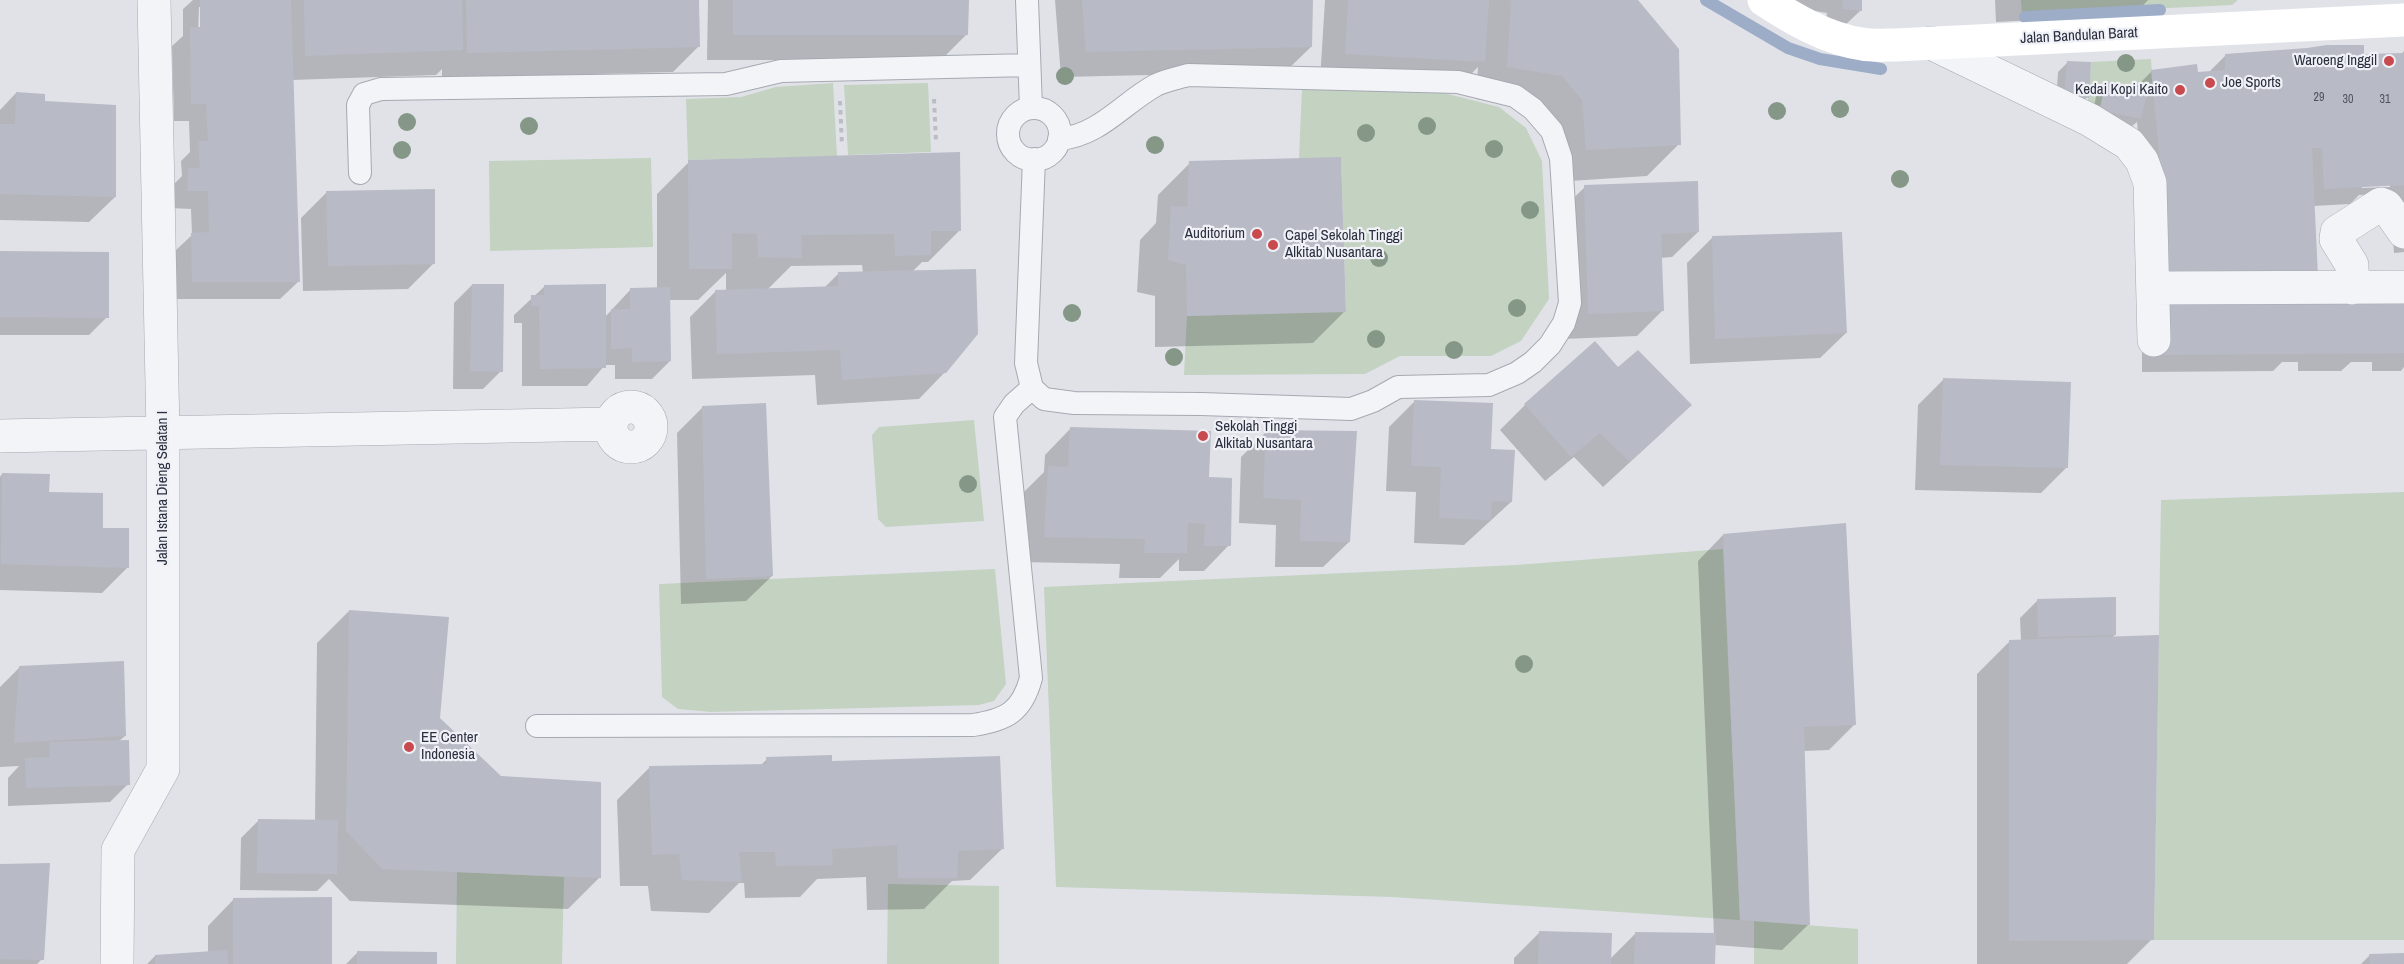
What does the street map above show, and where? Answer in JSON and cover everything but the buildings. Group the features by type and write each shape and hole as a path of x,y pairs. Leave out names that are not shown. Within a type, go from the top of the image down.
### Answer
{"street":[{"name":"Jalan Istana Dieng Selatan I","path":"117,964 118,850 163,770 163,433 154,0"},
{"name":"Jalan Bandulan Barat","path":"1764,0 1800,10 1828,34 1863,44 1931,43 2404,20"},
{"path":"1931,43 2091,120 2129,144 2142,161 2150,183 2154,340"},
{"path":"2352,288 2352,265 2336,239 2337,232 2381,204 2386,206 2404,232"},
{"path":"2152,288 2404,287"},
{"path":"0,436 611,424"}],"lane":[{"path":"1027,0 1031,108"},
{"path":"360,173 358,105 364,94 381,89 726,84 781,71 1029,65"},
{"path":"1034,159 1026,363 1032,388 1044,399 1074,403 1351,409 1398,387 1489,384 1517,373 1533,362 1550,345 1564,323 1570,303 1561,158 1552,131 1533,109 1515,96 1458,82 1188,75 1158,84 1088,132 1073,138 1059,139"},
{"path":"1031,108 1041,109 1053,116 1058,123 1059,139 1053,151 1041,159 1019,156 1009,143 1007,135 1011,120 1023,110 1031,108"},
{"path":"537,726 973,725 1009,715 1023,702 1031,678 1005,417 1014,404 1032,388"}],"path":[{"path":"933,68 936,142"},
{"path":"839,70 842,146"}],"green space":[{"path":"2021,0 2238,0 2232,5 2022,15"},
{"path":"2151,59 2153,88 2106,81 2100,107 2088,101 2091,62"},
{"path":"833,83 837,156 688,160 686,99 741,97 776,87"},
{"path":"928,83 931,152 848,155 844,85"},
{"path":"1302,88 1440,92 1499,107 1526,128 1542,161 1549,299 1521,341 1491,356 1400,356 1365,374 1184,375 1187,316 1346,311 1341,158 1299,158"},
{"path":"651,158 653,247 490,251 489,161"},
{"path":"974,420 984,521 886,527 878,519 872,435 879,427"},
{"path":"2404,492 2404,940 2154,940 2161,500"},
{"path":"1723,549 1740,920 1393,897 1056,887 1044,587 1516,565"},
{"path":"995,569 1006,684 994,701 979,705 711,712 678,709 662,697 659,584"},
{"path":"457,872 564,877 562,964 456,964"},
{"path":"888,884 999,886 999,964 887,964"},
{"path":"1754,921 1858,929 1858,964 1754,964"}],"waterway":[{"path":"1706,0 1788,48 1820,59 1881,69"},
{"path":"2025,17 2160,10"}],"place":[{"name":"Waroeng Inggil","path":"2389,61"},
{"name":"Joe Sports","path":"2210,83"},
{"name":"Kedai Kopi Kaito","path":"2180,90"},
{"name":"Auditorium","path":"1257,234"},
{"name":"Capel Sekolah Tinggi Alkitab Nusantara","path":"1273,245"},
{"name":"Sekolah Tinggi Alkitab Nusantara","path":"1203,436"},
{"name":"EE Center Indonesia","path":"409,747"}]}
